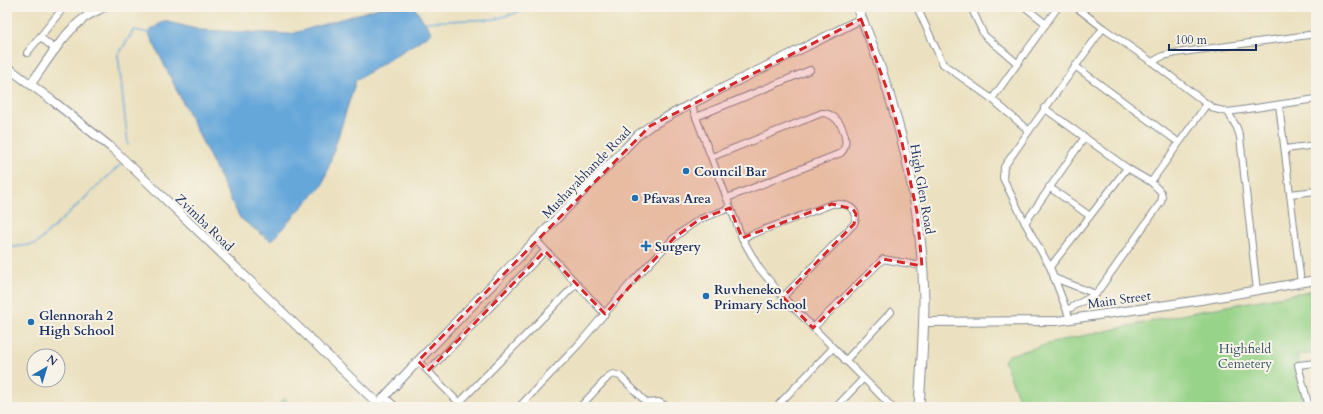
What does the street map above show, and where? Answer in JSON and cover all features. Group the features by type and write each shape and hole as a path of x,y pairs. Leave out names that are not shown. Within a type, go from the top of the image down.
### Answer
{"main road":[{"name":"High Glen Road","path":"857,7 888,92 901,138 917,212 924,299 919,407"}],"street":[{"path":"27,53 64,7"},
{"path":"31,84 56,50 79,23 92,13 104,7"},
{"path":"917,7 943,64 992,99 1029,131"},
{"path":"971,7 984,35 1017,63"},
{"path":"1025,7 1046,24"},
{"path":"992,99 1058,7"},
{"path":"1076,7 1215,109 1228,112 1316,99"},
{"name":"Mushayabhande Road","path":"376,405 638,135 650,126 691,104 861,19"},
{"path":"1070,319 1050,267 1025,223 1003,178 1003,171 1004,166 1044,108 1103,28"},
{"path":"1152,62 1163,56 1176,53 1316,34"},
{"path":"40,37 56,50"},
{"name":"Zvimba Road","path":"7,66 113,149 376,405"},
{"path":"1075,66 1178,142"},
{"path":"696,117 810,70"},
{"path":"691,104 742,238 759,268 783,298 892,407"},
{"path":"1150,182 1207,104"},
{"path":"1278,105 1301,283"},
{"path":"1044,108 1150,182 1161,192 1162,197 1161,202 1096,294 1067,310"},
{"path":"1228,112 1240,137 1257,291"},
{"path":"712,157 822,113 834,115 845,136 846,143 841,153 727,198"},
{"path":"1025,223 1085,137"},
{"path":"1285,150 1316,145"},
{"path":"1050,267 1128,168"},
{"path":"1050,187 1090,216"},
{"path":"1290,194 1316,191"},
{"path":"742,238 832,204 846,205 853,209 856,214 854,224 783,298"},
{"path":"519,407 579,344 629,285 674,238 700,219 730,208"},
{"path":"536,240 605,314"},
{"path":"428,370 545,251"},
{"path":"813,328 883,259 922,266"},
{"path":"1054,278 1096,294"},
{"name":"Main Street","path":"924,322 1056,321 1257,291 1316,280"},
{"path":"418,361 461,405 576,284"},
{"path":"845,361 891,312"},
{"path":"776,407 833,348"},
{"path":"1309,407 1298,365 1316,363"},
{"path":"580,407 609,376 613,374 620,376 645,405 659,402 668,407"},
{"path":"836,407 863,379"},
{"path":"385,397 396,407"}],"highlighted area":[{"path":"861,19 888,92 901,138 917,212 922,266 883,259 813,328 783,297 854,224 856,214 853,209 832,204 742,238 730,208 700,219 674,238 605,314 545,251 428,371 418,361 650,126"}],"green space":[{"name":"Highfield Cemetery","path":"1316,290 1316,353 1297,355 1309,407 1022,407 1004,361 1009,355 1063,340 1200,311"},
{"path":"284,398 293,407 276,407"}],"water":[{"path":"382,7 414,7 432,33 356,80 323,184 271,241 240,218 148,32 164,21 200,30 291,34"}],"waterway":[{"path":"422,22 496,19 534,7"},
{"path":"128,145 118,55 134,30 149,33"},
{"path":"7,248 36,244 121,164"}],"place":[{"name":"Council Bar","path":"686,171"},
{"name":"Pfavas Area","path":"635,198"},
{"name":"Surgery","path":"646,246"},
{"name":"Ruvheneko Primary School","path":"706,296"},
{"name":"Glennorah 2 High School","path":"31,322"}]}
